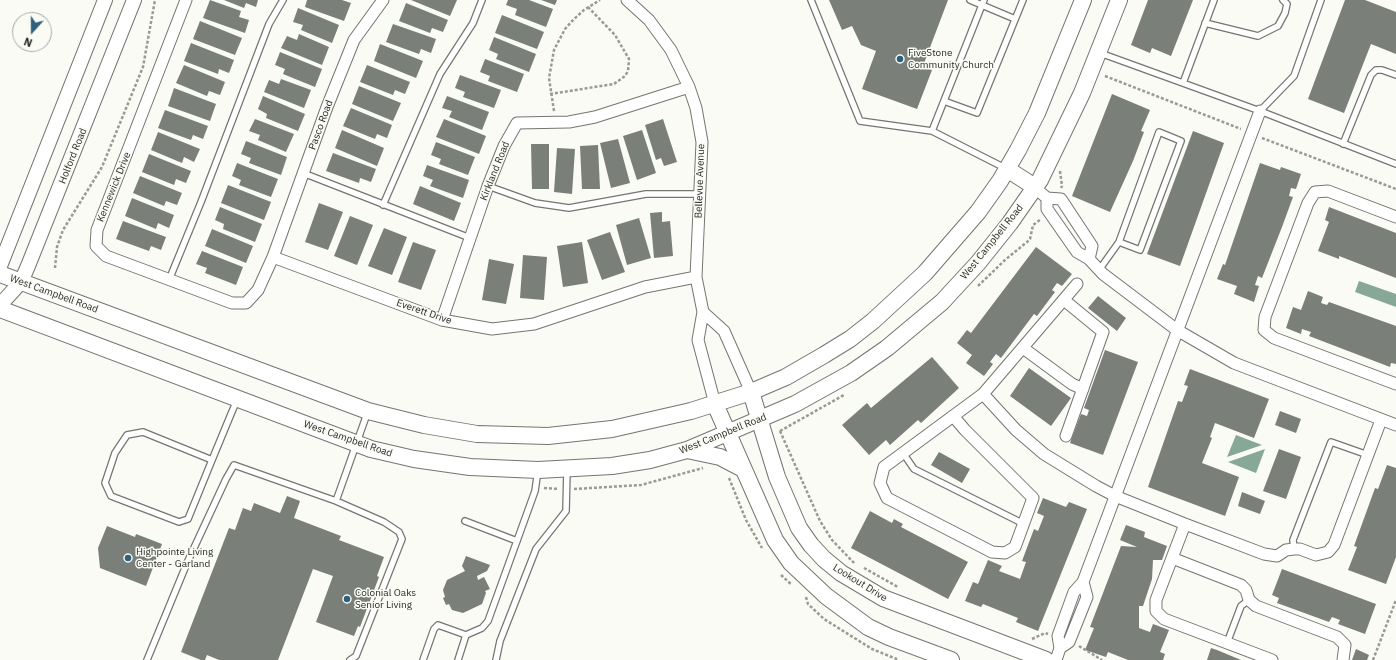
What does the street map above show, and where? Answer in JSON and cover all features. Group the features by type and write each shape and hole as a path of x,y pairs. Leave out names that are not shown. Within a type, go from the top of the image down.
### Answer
{"main road":[{"name":"West Campbell Road","path":"0,274 368,411 390,418 454,431 506,436 548,436 612,429 691,411 751,392 786,377 824,356 850,339 873,321 920,278 978,212 1007,169 1037,113 1083,0"},
{"name":"West Campbell Road","path":"0,310 237,399 392,455 434,463 470,467 538,470 628,464 687,450 795,404 851,373 918,325 942,302 978,263 1010,223 1035,187 1054,153 1082,94 1119,0"},
{"path":"1007,169 1035,187"},
{"name":"Lookout Drive","path":"751,392 758,420 777,477 799,528 811,545 824,559 841,573 883,598 1046,660"},
{"path":"715,404 775,540 791,563 807,580 848,614 868,627 889,637 951,660"},
{"path":"687,450 720,457 743,469"}],"street":[{"path":"0,266 105,0"},
{"name":"Holford Road","path":"0,305 21,282 134,0"},
{"name":"Kennewick Drive","path":"186,0 97,230 96,246 106,256 169,280 232,303 246,303"},
{"name":"Pasco Road","path":"246,303 258,290 273,256 327,107 354,40 383,0"},
{"name":"Bellevue Avenue","path":"627,0 649,20 671,50 689,87 696,108 702,142 696,277 702,312 698,340 715,404"},
{"name":"Kirkland Road","path":"442,320 488,186 504,146 517,123 569,122 595,117 689,87"},
{"path":"1056,660 1060,648 1058,636 1074,592 1083,582 1260,111"},
{"path":"1035,187 1047,198 1061,200 1092,246 1089,259"},
{"path":"1396,217 1328,191 1316,192 1308,203 1265,317 1264,330 1274,338 1396,384"},
{"path":"1047,198 1047,209 1076,252 1089,259 1098,270 1177,330 1234,363 1396,425"},
{"path":"1057,224 1071,214"},
{"name":"Everett Drive","path":"273,256 442,320 492,329 534,324 645,287 696,277"},
{"path":"953,416 1033,498 1015,547 1005,553 992,552 887,498 880,483 884,467 953,416 983,394 1077,284"},
{"path":"1064,300 1103,332 1066,436"},
{"path":"702,312 724,331 751,392"},
{"path":"1023,348 1072,384 1083,389"},
{"path":"983,394 1016,430 1044,454 1115,496 1264,554 1277,556 1286,550 1294,549 1300,549 1316,554 1328,552 1334,545 1381,420"},
{"path":"1185,524 1156,600 1156,611 1164,619 1272,660"},
{"path":"1172,558 1241,585 1246,590 1249,600 1256,606 1337,637 1345,645 1343,660"}],"lane":[{"path":"169,280 201,202 269,24 283,0"},
{"path":"383,204 440,74 473,23 482,0"},
{"path":"811,0 860,121 932,131 1007,169"},
{"path":"970,0 982,3 1015,19"},
{"path":"944,101 978,113 1023,0"},
{"path":"1182,83 1214,0"},
{"path":"1205,23 1258,36 1278,26 1285,13 1287,4 1283,0"},
{"path":"1260,111 1294,76 1321,0"},
{"path":"932,131 982,3"},
{"path":"1098,52 1260,111 1396,165"},
{"path":"1343,144 1371,75 1376,70 1382,70 1396,75"},
{"path":"1098,270 1119,242 1159,132 1181,141 1140,250 1119,242"},
{"path":"303,173 470,238"},
{"path":"488,186 535,203 569,208 646,194 700,194"},
{"path":"212,460 143,432 127,434 115,453 104,483 111,496 179,522 188,520 237,399"},
{"path":"336,501 368,411"},
{"path":"1294,549 1293,540 1331,442 1368,455"},
{"path":"903,453 914,469 1024,524"},
{"path":"147,660 187,563 234,465 336,501 384,522 399,532 402,539 356,656 350,660"},
{"path":"496,660 500,641 536,549 566,511 567,469"},
{"path":"423,660 434,629 438,625 466,635 482,628 488,621 535,491 538,470"},
{"path":"465,521 517,541"},
{"path":"1227,643 1241,606 1249,600"},
{"path":"458,660 466,635"}],"path":[{"path":"55,268 57,247 63,230 77,210 102,167 143,67 155,0"},
{"path":"554,111 548,78 554,50 565,29 574,19 588,7 600,0"},
{"path":"550,94 614,84 625,76 628,71 629,59 615,35 588,7"},
{"path":"1105,76 1243,130"},
{"path":"1257,136 1396,190"},
{"path":"779,429 820,521 832,540 856,564"},
{"path":"583,489 641,485 704,468 709,468"},
{"path":"728,477 746,520 763,550"},
{"path":"542,488 557,489"},
{"path":"861,567 904,591"},
{"path":"779,573 789,584 794,586"},
{"path":"800,591 806,597 808,604 824,619 872,649 899,660"},
{"path":"1373,660 1396,600"},
{"path":"1030,640 1045,634 1048,635"},
{"path":"1075,644 1102,660"}],"shaded area":[{"path":"1359,281 1396,294 1396,307 1355,292"},
{"path":"1236,435 1262,445 1227,457"},
{"path":"1265,449 1256,473 1228,462"}],"building":[{"path":"210,0 241,11 239,17 249,20 245,33 203,18"},
{"path":"224,0 258,0 256,7 246,3 244,8"},
{"path":"307,0 342,0 351,3 344,21 305,7"},
{"path":"411,0 457,0 450,16"},
{"path":"508,0 529,0 553,9 546,27 515,15 517,9 506,5"},
{"path":"541,0 557,0 555,5"},
{"name":"FiveStone Community Church","path":"829,0 948,0 923,66 932,70 917,109 862,89 876,51 861,45 852,26 842,30"},
{"path":"1148,0 1193,0 1171,56 1152,48 1150,53 1131,45"},
{"path":"1345,0 1365,0 1396,12 1396,54 1371,44 1344,113 1308,99"},
{"path":"406,3 448,20 443,32 432,28 430,33 399,21"},
{"path":"298,8 339,25 332,43 301,30 303,25 293,22"},
{"path":"502,15 544,32 537,49 495,33"},
{"path":"200,21 242,38 235,55 193,39"},
{"path":"393,24 436,39 431,53 421,49 419,54 386,42"},
{"path":"299,34 329,47 322,65 281,48 287,36 297,40"},
{"path":"494,37 536,54 529,72 496,59 498,54 489,50"},
{"path":"191,43 234,60 229,73 219,69 218,74 184,61"},
{"path":"380,44 423,61 416,78 374,61"},
{"path":"280,52 322,69 315,87 283,74 285,69 275,65"},
{"path":"485,59 524,74 517,92 488,81 490,76 480,72"},
{"path":"184,65 225,82 220,95 209,91 207,96 176,83"},
{"path":"367,65 410,82 405,94 395,90 393,95 360,82"},
{"path":"460,75 501,90 494,108 463,97 465,92 455,88"},
{"path":"281,79 311,90 304,108 264,92 269,80 279,84"},
{"path":"359,86 401,103 393,121 352,104"},
{"path":"174,88 216,104 210,121 168,106"},
{"path":"1112,94 1150,110 1141,131 1144,132 1133,161 1110,212 1072,196"},
{"path":"263,96 305,114 298,131 266,118 267,114 258,109"},
{"path":"447,96 489,112 482,130 449,117 452,111 442,108"},
{"path":"351,108 392,125 387,138 377,134 375,139 343,126"},
{"path":"165,110 208,126 203,139 193,135 191,140 158,128"},
{"path":"255,119 294,134 286,152 258,140 260,135 249,131"},
{"path":"444,119 486,136 479,154 436,137"},
{"path":"663,119 677,162 664,166 661,158 656,160 645,125"},
{"path":"342,130 384,148 377,166 335,148"},
{"path":"642,130 656,173 637,180 623,136"},
{"path":"1193,131 1224,143 1180,266 1147,254"},
{"path":"158,132 200,149 194,162 184,157 182,163 151,150"},
{"path":"618,139 630,183 611,188 600,143"},
{"path":"246,141 287,157 281,175 249,163 251,158 241,154"},
{"path":"436,142 475,157 468,175 439,164 441,159 431,155"},
{"path":"531,144 549,144 549,189 532,189"},
{"path":"598,145 600,189 582,189 580,146"},
{"path":"557,148 575,149 572,194 554,192"},
{"path":"333,153 376,169 371,182 360,178 359,183 326,171"},
{"path":"149,154 191,171 186,183 176,179 174,185 142,172"},
{"path":"237,163 278,179 271,197 239,185 241,180 232,176"},
{"path":"1260,163 1280,170 1281,167 1301,174 1296,189 1291,188 1289,196 1293,197 1262,278 1258,276 1255,285 1259,286 1254,302 1234,294 1237,286 1217,279 1223,264 1225,265"},
{"path":"427,165 469,180 463,198 430,186 433,180 423,176"},
{"path":"140,176 182,193 177,205 166,201 164,206 133,193"},
{"path":"228,185 271,202 264,220 221,203"},
{"path":"420,186 461,203 454,221 413,204"},
{"path":"132,198 174,215 169,228 158,223 156,229 125,216"},
{"path":"319,203 343,212 328,250 305,242"},
{"path":"220,207 262,224 255,242 223,229 224,224 215,220"},
{"path":"1329,207 1396,233 1396,278 1339,256 1339,259 1318,251 1329,222 1325,220"},
{"path":"662,212 662,222 670,221 673,256 654,258 650,213"},
{"path":"350,216 373,225 357,265 334,256"},
{"path":"639,218 651,258 627,265 616,225"},
{"path":"123,221 166,237 161,250 151,246 149,251 116,239"},
{"path":"384,228 407,237 392,275 368,266"},
{"path":"212,229 253,246 246,263 205,246"},
{"path":"610,232 625,272 602,280 587,240"},
{"path":"413,242 436,250 421,290 398,282"},
{"path":"582,242 588,283 563,287 557,246"},
{"path":"1036,247 1072,274 1062,286 1057,283 1052,290 1055,292 1037,316 1034,314 1001,358 996,354 990,362 993,364 984,376 966,363 972,355 957,343 967,330 971,333"},
{"path":"202,251 243,267 236,285 205,273 207,268 196,264"},
{"path":"523,255 547,257 544,300 520,298"},
{"path":"489,259 514,264 506,304 482,300"},
{"path":"1308,291 1323,297 1321,303 1327,305 1329,302 1396,326 1396,364 1391,363 1390,367 1309,336 1311,332 1302,329 1301,334 1286,328 1293,307 1301,310"},
{"path":"1098,296 1126,318 1117,331 1088,308"},
{"path":"1105,350 1138,362 1103,455 1070,443 1081,414 1087,416 1089,410 1084,408"},
{"path":"932,357 959,388 921,423 918,420 890,445 886,440 869,455 842,425 867,403 871,408"},
{"path":"1029,368 1071,398 1051,426 1010,396"},
{"path":"1190,369 1269,399 1254,438 1215,423 1210,437 1212,438 1202,463 1239,477 1225,516 1148,487 1178,401 1182,402 1188,386 1184,385"},
{"path":"1280,411 1301,419 1296,433 1275,425"},
{"path":"1279,449 1301,457 1286,499 1263,491"},
{"path":"939,452 970,469 962,483 931,465"},
{"path":"1387,465 1396,468 1396,557 1386,584 1348,570 1357,547 1354,546 1375,488 1378,489"},
{"path":"1242,492 1265,501 1260,514 1238,506"},
{"name":"Colonial Oaks Senior Living","path":"287,496 300,501 294,518 341,536 339,540 384,557 377,576 379,577 360,627 358,626 354,636 316,622 333,576 313,569 278,660 219,660 207,655 205,660 201,660 181,652 229,528 235,530 243,508 251,511 254,503 280,513"},
{"path":"1043,498 1066,507 1069,502 1087,509 1038,631 1016,622 1018,618 983,604 981,607 965,601 973,582 978,584 988,560 1002,566 999,571 1020,579 1026,562 1022,561 1034,529 1038,531 1044,516 1037,513"},
{"path":"870,511 892,523 894,519 903,524 901,527 968,562 948,599 851,548"},
{"path":"1126,525 1145,532 1144,537 1167,546 1162,560 1153,560 1152,579 1143,606 1139,606 1139,628 1150,632 1153,624 1169,630 1160,652 1165,654 1163,660 1128,660 1108,652 1106,657 1085,650 1094,628 1090,627 1121,546 1137,547 1120,540"},
{"name":"Highpointe Living Center - Garland","path":"107,526 135,537 136,534 162,544 146,586 100,568 98,548"},
{"path":"466,556 490,565 487,571 477,576 478,580 484,577 490,589 485,591 486,593 482,604 463,613 452,610 449,604 446,605 443,598 445,597 443,590 447,580 465,571 462,566"},
{"path":"1282,569 1376,604 1365,634 1338,624 1340,620 1332,617 1329,622 1277,603 1279,598 1272,595"},
{"path":"1211,648 1217,650 1241,660 1207,660"},
{"path":"1356,649 1369,655 1367,660 1352,660"}],"place":[{"name":"FiveStone Community Church","path":"900,59"},
{"name":"Highpointe Living Center - Garland","path":"128,558"},
{"name":"Colonial Oaks Senior Living","path":"347,599"}]}
